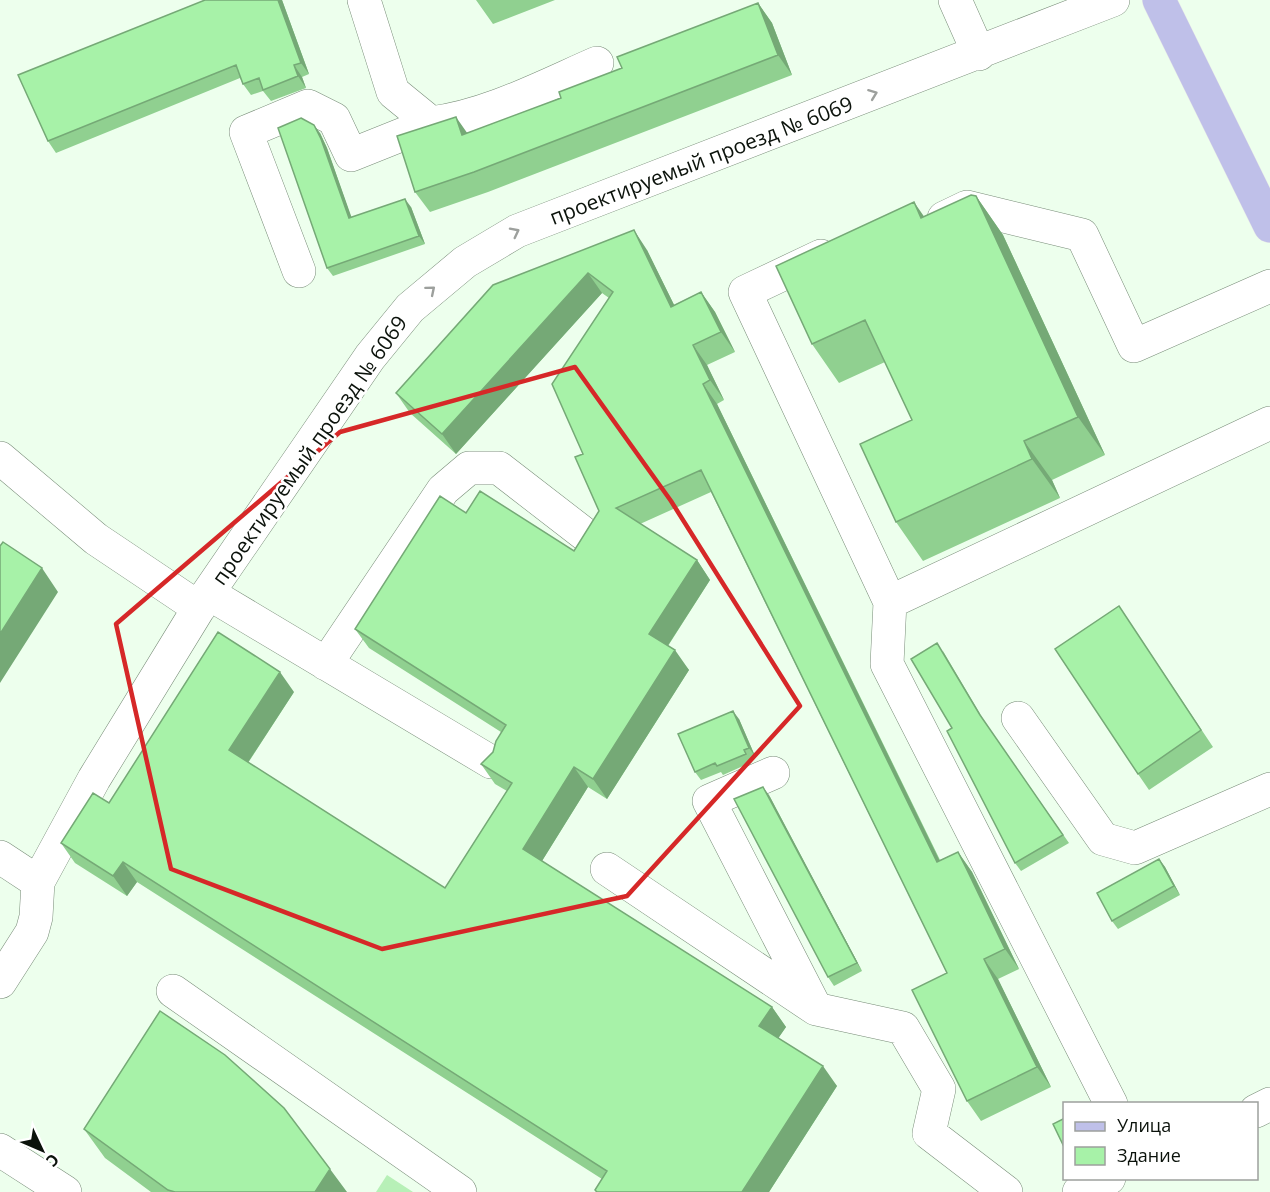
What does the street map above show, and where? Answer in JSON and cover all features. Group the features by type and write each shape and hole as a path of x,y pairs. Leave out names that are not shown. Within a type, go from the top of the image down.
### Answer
{"main road":[{"path":"1159,0 1270,226"}],"street":[{"path":"364,0 393,92 430,123"},
{"path":"955,0 979,54"},
{"name":"проектируемый проезд № 6069","path":"0,982 32,932 36,917 38,882 94,779 203,601 370,357 410,308 465,262 517,231 979,54 1091,6 1113,0"},
{"path":"299,271 246,132 308,106 334,119 351,155 430,123 456,120 492,107 597,63"},
{"path":"914,232 967,207 1082,235 1134,346 1270,286"},
{"path":"846,244 745,292 890,602 887,664 1110,1102"},
{"path":"890,602 1270,423"},
{"path":"0,458 96,539 203,601 326,664 491,762"},
{"path":"326,664 443,490 469,468 499,468 587,536"},
{"path":"1018,718 1103,839 1135,848 1270,789"},
{"path":"773,773 709,801 816,1009"},
{"path":"0,857 38,882"},
{"path":"607,868 816,1009 903,1028 939,1089 929,1132 1006,1192"},
{"path":"173,991 460,1192"},
{"path":"0,1150 65,1192"}],"highlighted area":[{"path":"575,367 671,501 800,706 627,896 382,949 171,869 116,624 340,432"}],"green space":[{"path":"387,1175 413,1192 376,1192"}],"building":[{"path":"205,0 278,0 301,63 294,65 298,76 263,90 259,78 243,84 236,65 48,141 18,75"},
{"path":"758,3 778,55 474,172 415,192 397,136 456,117 462,135 561,98 559,92 622,68 617,57"},
{"path":"301,118 314,125 321,139 349,218 405,199 419,236 327,268 278,128"},
{"path":"971,195 976,196 1078,417 1024,441 1032,459 896,522 860,444 912,420 865,320 812,344 776,266 914,202 921,218"},
{"path":"634,230 671,307 701,292 721,332 693,345 710,380 703,384 937,862 958,852 967,870 1005,949 984,959 1037,1067 967,1101 912,990 947,973 701,470 616,508 697,560 649,634 675,650 593,779 574,767 523,849 772,1007 759,1026 823,1066 742,1192 597,1192 595,1190 607,1171 123,862 113,876 61,843 93,793 109,803 218,632 280,672 229,750 445,888 512,783 481,764 493,752 496,741 506,725 355,629 440,496 466,513 480,491 574,551 599,511 575,457 583,454 552,384 613,292 588,273 442,434 396,393 493,285"},
{"path":"3,542 42,568 0,634 0,546"},
{"path":"1119,606 1201,730 1138,774 1055,649"},
{"path":"937,643 980,715 1063,835 1015,863 947,731 952,728 911,659"},
{"path":"733,711 749,748 744,750 746,754 717,766 715,763 695,772 678,734"},
{"path":"763,787 857,963 828,977 734,799"},
{"path":"1159,859 1174,886 1112,921 1097,893"},
{"path":"160,1011 225,1055 284,1108 330,1169 315,1192 175,1192 168,1190 84,1129"},
{"path":"1063,1119 1063,1145 1053,1124"}]}
